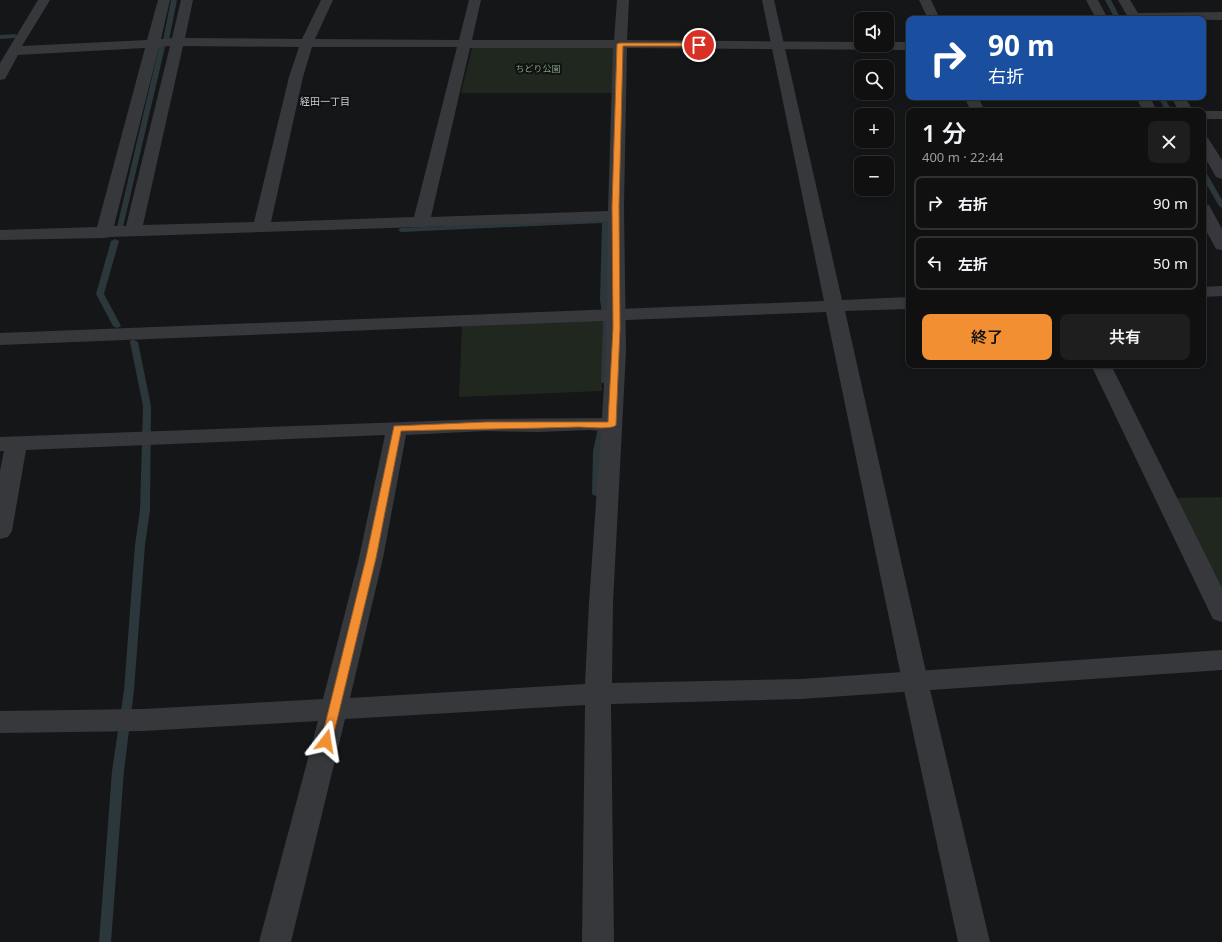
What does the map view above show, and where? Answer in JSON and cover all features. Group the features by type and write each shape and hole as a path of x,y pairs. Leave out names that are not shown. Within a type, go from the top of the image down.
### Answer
{"street":[{"path":"0,76 15,47 44,0"},
{"path":"104,232 164,0"},
{"path":"133,232 187,0"},
{"path":"262,226 296,77 307,42 327,0"},
{"path":"421,222 475,0"},
{"path":"598,942 598,694 601,603 612,425 616,315 616,216 620,44 623,0"},
{"path":"768,0 915,681 974,942"},
{"path":"925,0 933,16"},
{"path":"1092,0 1100,16"},
{"path":"1124,0 1133,16"},
{"path":"1206,16 1222,16"},
{"path":"0,44 15,47 152,44 178,42 906,46"},
{"path":"1206,115 1222,115"},
{"path":"1206,146 1222,174"},
{"path":"1206,215 1222,245"},
{"path":"0,235 616,216"},
{"path":"1206,292 1222,291"},
{"path":"0,339 906,303"},
{"path":"1102,368 1222,613"},
{"path":"0,531 8,443 486,425 612,425"},
{"path":"275,942 371,558 390,470 397,428"},
{"path":"0,722 143,720 598,694 801,689 1222,660"}],"green space":[{"name":"ちどり公園","path":"473,44 615,45 615,93 461,93"},
{"path":"603,317 602,391 459,397 462,323"},
{"path":"1222,497 1222,611 1169,498"}],"waterway":[{"path":"166,40 174,0"},
{"path":"1108,0 1116,16"},
{"path":"0,37 15,36"},
{"path":"120,227 162,47"},
{"path":"1163,100 1167,108"},
{"path":"1206,177 1222,206"},
{"path":"401,230 606,221 604,300 607,320 605,382"},
{"path":"115,241 100,294 117,326"},
{"path":"105,942 118,771 129,690 140,545 145,510 147,406 134,342"},
{"path":"597,494 597,451 603,423"}],"district":[{"name":"経田一丁目","path":"325,101"}],"route":[{"path":"326,741 371,558 390,470 397,428 486,425 538,426 556,424 612,425 616,351 616,206 620,44 699,45"}]}
